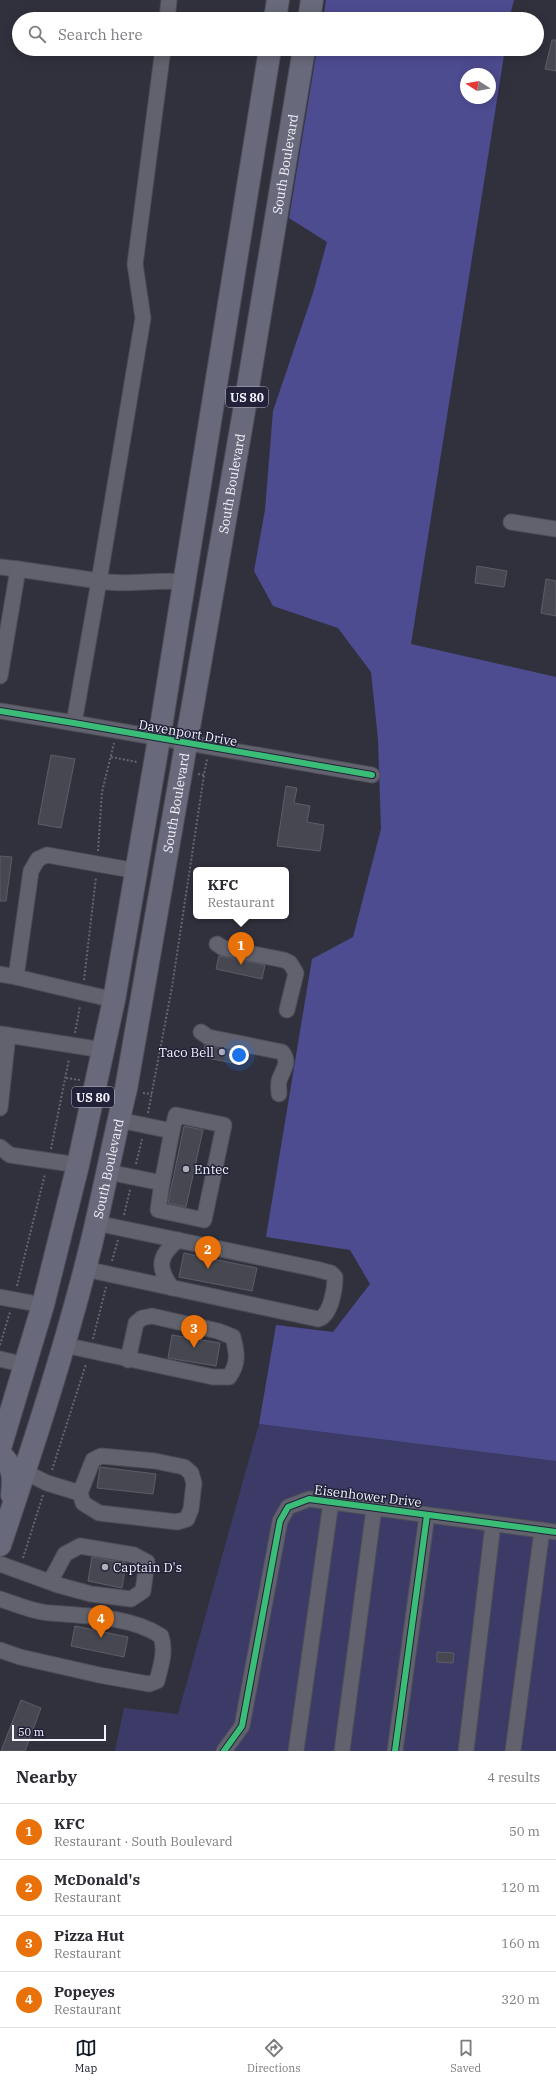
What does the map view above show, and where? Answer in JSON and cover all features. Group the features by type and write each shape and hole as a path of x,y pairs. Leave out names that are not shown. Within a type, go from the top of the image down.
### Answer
{"highway":[{"path":"276,12 278,0"},
{"path":"310,12 312,0"},
{"name":"South Boulevard","path":"0,1448 43,1305 78,1164 114,1000 159,739 269,56"},
{"name":"South Boulevard","path":"0,1545 25,1472 64,1345 96,1223 119,1120 168,855 303,56"},
{"path":"149,798 158,792 163,792 168,795 171,803 168,855"},
{"path":"78,1164 87,1168 92,1177 95,1188 96,1202 87,1259"},
{"path":"0,1454 9,1463 12,1470 13,1488 9,1518"}],"street":[{"path":"168,12 169,0"},
{"path":"74,723 143,318 135,264 162,56"},
{"path":"511,522 556,529"},
{"path":"0,567 117,584 145,584 163,580 184,582"},
{"path":"0,676 5,616 18,569"},
{"name":"Davenport Drive","path":"0,711 372,775"},
{"path":"16,977 31,871 38,859 47,855 137,871"},
{"path":"216,944 223,948 284,960 290,963 296,973 286,1010"},
{"path":"0,974 114,1000"},
{"path":"201,1032 208,1037 282,1052 285,1057 286,1064 279,1080 279,1094"},
{"path":"0,1108 4,1035 103,1050"},
{"path":"176,1115 224,1125 204,1220 158,1210 162,1183 176,1115"},
{"path":"119,1120 172,1131"},
{"path":"3,1155 78,1164"},
{"path":"108,1172 162,1183"},
{"path":"87,1259 172,1288 318,1319 323,1318 327,1313 335,1283 335,1277 331,1273 316,1268 96,1223"},
{"path":"172,1288 163,1276 160,1266 166,1252 178,1240"},
{"path":"0,1297 43,1305"},
{"path":"64,1345 128,1360 213,1377 229,1377 234,1369 237,1359 233,1337 218,1331 152,1316 142,1318 136,1324 128,1360"},
{"path":"0,1359 26,1365"},
{"path":"101,1456 155,1461 184,1467 190,1473 194,1484 191,1509 187,1519 178,1522 99,1513 83,1504 80,1493 93,1460 101,1456"},
{"path":"25,1472 47,1483 80,1493"},
{"name":"Eisenhower Drive","path":"224,1751 242,1726 280,1521 288,1508 298,1502 309,1499 549,1531"},
{"path":"296,1751 331,1502"},
{"path":"342,1751 374,1508"},
{"path":"395,1751 427,1515"},
{"path":"466,1751 493,1524"},
{"path":"513,1751 549,1531"},
{"path":"0,1564 50,1582 91,1594 131,1599 143,1591 147,1562 134,1555 80,1546 65,1554 50,1582"},
{"path":"0,1599 50,1613 67,1613 138,1625 161,1636 164,1646 162,1663 157,1681 149,1684 133,1682 20,1657 0,1650"}],"shaded area":[{"path":"326,0 514,0 511,12 324,12"},
{"path":"316,56 504,56 411,644 556,677 556,1461 259,1424 276,1325 333,1332 370,1284 350,1250 266,1237 312,959 353,937 381,829 378,739 371,672 338,628 273,606 254,571 265,510 273,411 313,293 327,242 289,218"},
{"path":"259,1424 556,1461 556,1751 115,1751 124,1708 178,1714"}],"building":[{"path":"552,40 556,40 556,71 545,69"},
{"path":"477,566 507,571 504,587 475,583"},
{"path":"546,579 556,581 556,616 541,613"},
{"path":"51,755 75,759 61,828 38,824"},
{"path":"286,786 297,788 294,803 310,806 307,822 324,825 320,851 277,846"},
{"path":"0,856 12,857 6,901 0,901"},
{"path":"219,956 265,965 262,979 216,969"},
{"name":"Taco Bell","path":"205,1045 240,1053 238,1064 202,1057"},
{"path":"184,1126 203,1130 186,1207 168,1203"},
{"path":"184,1253 257,1268 252,1291 179,1277"},
{"path":"172,1335 220,1343 216,1366 168,1358"},
{"path":"100,1467 156,1474 153,1494 97,1488"},
{"path":"92,1557 126,1563 122,1588 88,1581"},
{"path":"75,1626 128,1637 124,1657 71,1646"},
{"path":"437,1652 454,1653 453,1663 437,1662"},
{"path":"21,1700 41,1708 25,1751 1,1751"}],"cycle path":[{"path":"0,711 372,775"},
{"path":"224,1751 242,1726 280,1521 288,1507 309,1499 556,1532"},
{"path":"395,1751 427,1515"}],"place":[{"name":"KFC","path":"241,965"},
{"name":"Taco Bell","path":"222,1052"},
{"name":"Entec","path":"186,1169"},
{"name":"McDonald's","path":"208,1269"},
{"name":"Pizza Hut","path":"194,1348"},
{"name":"Captain D's","path":"105,1567"},
{"name":"Popeyes","path":"101,1638"}]}
